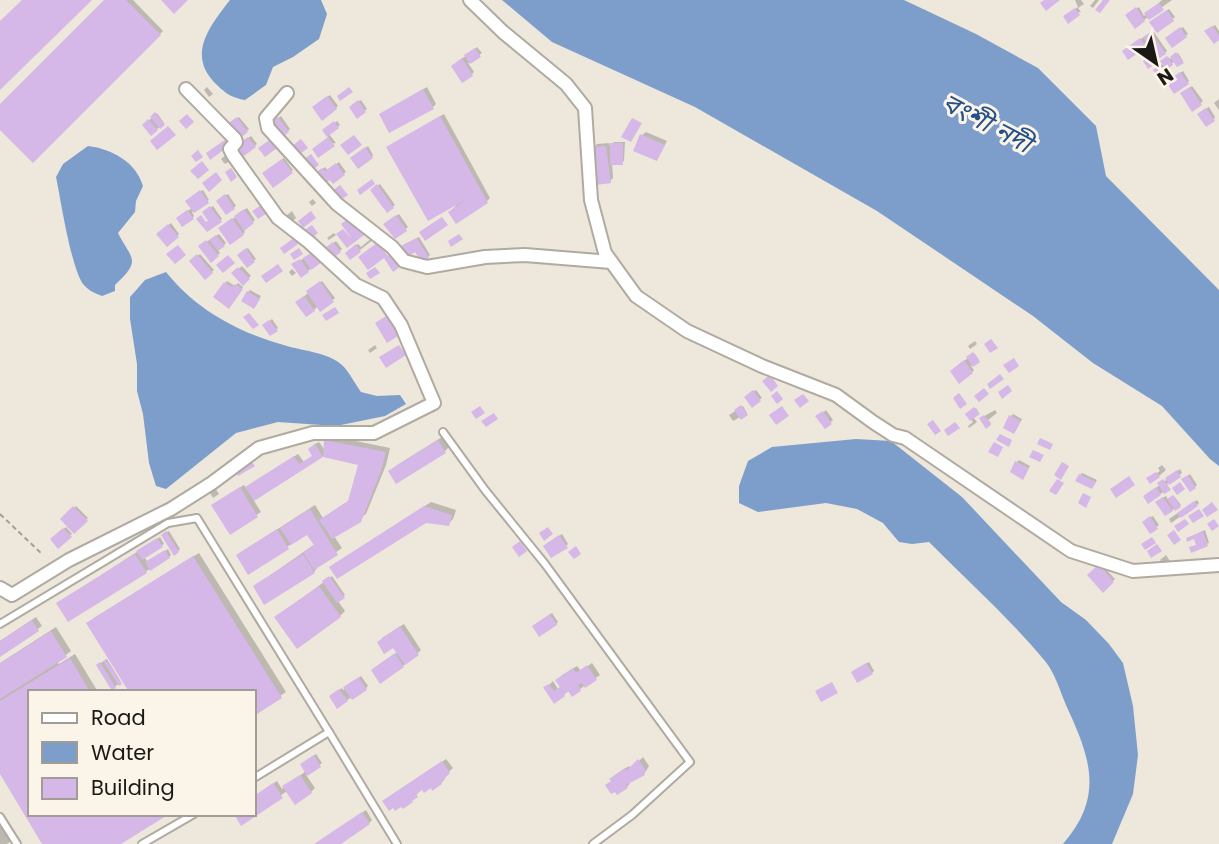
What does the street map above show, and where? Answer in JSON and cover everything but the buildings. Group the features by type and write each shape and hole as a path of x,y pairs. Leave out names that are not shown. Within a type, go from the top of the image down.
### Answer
{"street":[{"path":"470,0 503,32 566,84 585,108 591,200 605,253 636,296 687,331 762,366 836,395 883,428 905,438 1070,551 1133,570 1219,565"},
{"path":"0,588 12,595 69,560 171,509 259,448 313,433 374,433 434,403 401,324 383,298 356,285 278,218 233,155 230,149 236,142 235,139 186,89"},
{"path":"287,93 266,118 268,128 337,204 392,247 404,261 427,267 485,257 525,255 611,262"}],"lane":[{"path":"443,432 485,490 545,564 690,762 632,815 593,844"},
{"path":"0,624 169,523 197,518 397,844"},
{"path":"256,777 328,732"},
{"path":"142,844 191,816"},
{"path":"0,817 17,844"}],"path":[{"path":"0,514 43,555"}],"water":[{"path":"230,0 321,0 327,14 319,39 273,67 266,85 245,100 233,97 220,88 203,63 202,52 208,31"},
{"name":"বংশী নদী","path":"502,0 904,0 976,34 1038,68 1096,126 1106,176 1219,290 1219,466 1162,406 1093,363 1033,316 877,211 695,107 552,42"},
{"path":"88,146 106,150 122,158 135,170 143,186 136,201 135,212 118,233 130,255 132,265 115,285 115,291 102,296 87,288 79,276 56,177 63,164"},
{"path":"166,272 191,298 220,319 270,341 331,358 346,369 361,392 377,396 400,395 406,404 385,416 336,426 278,422 236,433 166,489 156,486 149,463 143,414 137,391 130,297 145,280"},
{"path":"856,439 891,441 962,497 1061,602 1086,620 1123,663 1133,706 1138,755 1133,794 1112,844 1063,844 1085,809 1089,776 1082,742 1054,677 1049,666 1018,630 929,542 899,542 883,523 857,509 826,503 758,512 739,503 739,486 748,461 772,447"}]}
